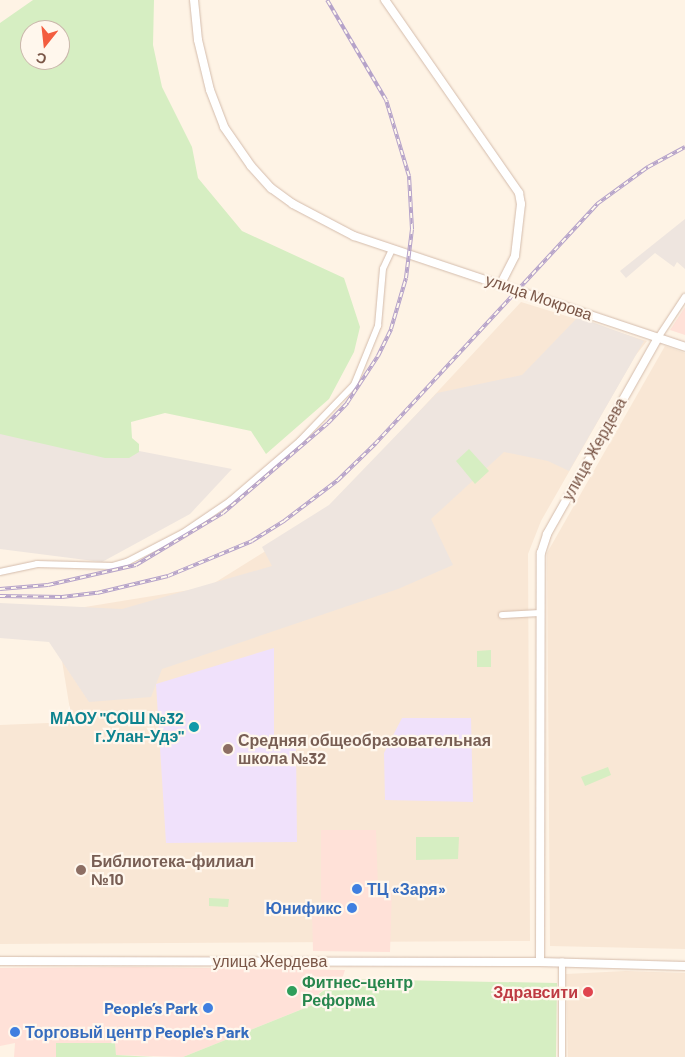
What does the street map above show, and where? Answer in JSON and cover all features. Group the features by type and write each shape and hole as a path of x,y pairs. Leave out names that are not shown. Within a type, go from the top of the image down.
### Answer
{"main road":[{"name":"улица Мокрова","path":"194,0 198,40 214,103 224,127 251,166 271,188 293,204 354,236 392,250 501,283 685,347"},
{"path":"385,0 520,193 522,204 515,256 501,283"},
{"name":"улица Жердева","path":"540,962 541,553 546,534 658,338"},
{"name":"улица Жердева","path":"0,961 562,962 685,966"}],"street":[{"path":"0,572 37,564 113,566 127,562 183,533 230,501 300,441 354,385 378,326 383,269 392,250"},
{"name":"улица Жердева","path":"658,338 685,296"},
{"path":"502,615 541,613"},
{"path":"562,962 562,1057"}],"shaded area":[{"path":"685,219 685,269 677,262 674,267 655,253 626,278 620,271"},
{"path":"521,302 647,341 635,356 541,521 528,554 530,941 0,944 0,725 72,722 54,612 208,587 322,516"},
{"path":"685,307 685,335 670,330"},
{"path":"578,317 644,341 569,471 548,461 504,452 431,519 453,565 398,589 162,669 151,697 89,702 49,642 0,638 0,603 122,609 272,566 262,547 329,505 437,393 522,375"},
{"path":"665,346 685,353 685,949 550,946 547,553"},
{"path":"0,424 232,469 190,514 102,562 0,549"},
{"name":"Средняя общеобразовательная школа №32","path":"274,648 274,744 296,743 297,842 166,843 156,684"},
{"name":"Средняя общеобразовательная школа №32","path":"402,718 471,718 473,802 385,800 384,753"},
{"path":"321,830 376,830 378,888 392,889 390,952 313,951 312,910 321,910"},
{"path":"135,967 345,970 342,979 319,993 315,1004 183,1057 116,1055 114,1043 57,1043 56,1057 14,1057 15,1043 0,1046 0,968"},
{"path":"626,971 685,973 685,1057 568,1057 566,974"}],"green space":[{"path":"33,0 154,0 153,45 162,87 192,147 198,178 242,231 344,278 360,327 354,352 329,399 266,454 251,431 165,413 131,422 132,438 139,444 139,452 129,458 105,458 0,434 0,23"},
{"path":"469,449 489,471 475,484 456,461"},
{"path":"491,650 491,667 477,667 477,651"},
{"path":"608,767 611,775 585,786 581,777"},
{"path":"416,837 459,837 458,859 416,860"},
{"path":"209,898 229,899 228,907 209,906"},
{"path":"339,979 557,983 556,1057 183,1057 315,1004 319,994"},
{"path":"56,1043 115,1043 116,1055 154,1057 56,1057"}],"railway":[{"path":"0,589 48,585 136,565 223,513 328,423 347,403 378,356 391,329 406,278 412,229 409,176 386,100 327,0"},
{"path":"0,596 62,597 97,593 168,576 252,541 284,521 338,480 375,444 597,204 648,167 685,147"}],"place":[{"name":"МАОУ \"СОШ №32 г.Улан-Удэ\"","path":"194,727"},
{"name":"Средняя общеобразовательная школа №32","path":"228,749"},
{"name":"Библиотека-филиал №10","path":"81,870"},
{"name":"ТЦ «Заря»","path":"357,889"},
{"name":"Юнификс","path":"352,908"},
{"name":"Фитнес-центр Реформа","path":"292,991"},
{"name":"Здравсити","path":"588,992"},
{"name":"People’s Park","path":"208,1008"},
{"name":"Торговый центр People's Park","path":"15,1032"}]}
